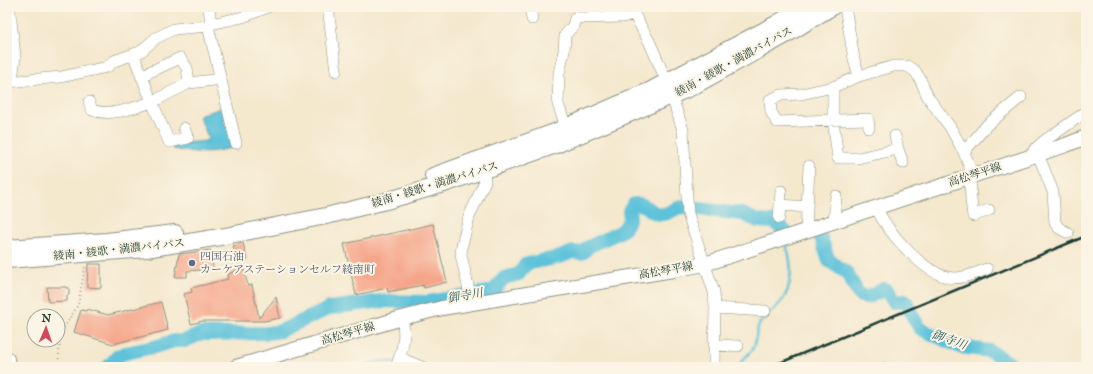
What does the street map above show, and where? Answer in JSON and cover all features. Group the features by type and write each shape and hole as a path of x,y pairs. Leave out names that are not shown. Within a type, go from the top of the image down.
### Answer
{"highway":[{"name":"綾南・綾歌・満濃バイパス","path":"7,260 146,249 220,238 275,227 386,201 447,183 556,145 670,89 805,7"},
{"name":"綾南・綾歌・満濃バイパス","path":"7,248 143,238 218,227 322,206 383,191 443,173 566,127 649,91 690,88 784,36 832,7"}],"main road":[{"name":"高松琴平線","path":"236,367 402,318 442,308 471,298 673,270 705,264 1086,137"},
{"path":"7,359 8,367"}],"street":[{"path":"8,7 10,12 15,56 10,82 61,77 107,67 114,61 140,52 156,38 174,29 210,25 243,17 268,7"},
{"path":"209,7 210,25 236,143"},
{"path":"328,7 336,71"},
{"path":"530,7 532,19"},
{"path":"845,7 854,59 859,76"},
{"path":"566,127 558,104 559,73 564,52 565,35 573,26 575,18 623,17 632,10 649,41 670,89 682,130 688,207 714,292 714,362"},
{"path":"133,54 169,142 188,138 184,128"},
{"path":"142,76 180,58 187,68 189,83"},
{"path":"869,128 868,119 777,122 771,112 770,100 781,95 801,94 833,87 859,76 894,66 907,66 915,71 928,97 950,127 964,152 972,176 971,200 973,216 989,210"},
{"path":"89,102 92,110 100,113 113,112 152,102 189,83 214,80"},
{"path":"833,87 832,120 838,158 858,158 898,149"},
{"path":"964,152 987,125 1021,97"},
{"path":"1068,233 1059,228 1055,223 1053,192 1034,150 1044,141 1086,112"},
{"path":"895,136 903,163"},
{"path":"806,231 809,166"},
{"path":"471,298 461,255 469,217 485,181 483,170"},
{"path":"779,218 781,190"},
{"path":"834,222 836,196"},
{"path":"780,205 807,207"},
{"path":"876,207 882,219 911,255 942,276 954,278 968,276 986,269"},
{"path":"715,308 765,311"},
{"path":"402,318 405,339 398,363 422,367"},
{"path":"714,345 738,346"}],"path":[{"path":"58,367 60,338 78,304 86,264 86,254"},
{"path":"884,362 886,367"}],"water":[{"path":"223,107 235,147 218,151 204,152 189,152 173,149 173,144 206,141 208,137 199,116"}],"building":[{"path":"433,224 447,282 424,288 423,285 388,292 387,288 356,295 344,244"},
{"path":"243,243 247,260 239,261 233,246"},
{"path":"211,250 213,269 187,271 187,277 175,277 179,254"},
{"path":"88,264 101,264 101,288 87,287"},
{"path":"243,267 248,286 252,285 259,318 276,297 280,318 264,321 203,321 191,324 184,294 192,292 191,288 228,279 227,275"},
{"path":"47,287 69,288 67,301 48,302"},
{"path":"161,302 168,330 113,344 74,332 81,310 86,311 87,309 108,315"}],"waterway":[{"name":"御寺川","path":"108,367 118,356 125,353 174,341 184,341 201,334 267,333 280,331 330,308 382,301 428,302 493,291 504,278 519,274 526,264 560,257 573,252 584,252 588,247 620,232 625,228 630,216 629,211 634,204 646,206 653,212 659,214 665,214 677,208 683,207 742,214 758,221 774,222 786,232"},
{"name":"御寺川","path":"819,232 829,261 847,273 861,296 871,296 884,289 887,290 894,302 905,301 907,303 920,328 960,347 990,351 1016,367"},
{"path":"740,364 754,347 757,329 760,323 780,303 788,290 790,282 790,259 786,244 788,243"},
{"path":"358,367 380,361 395,362"}],"railway":[{"path":"770,367 1086,236"}],"place":[{"name":"四国石油 カーケアステーションセルフ綾南町","path":"192,263"}]}
